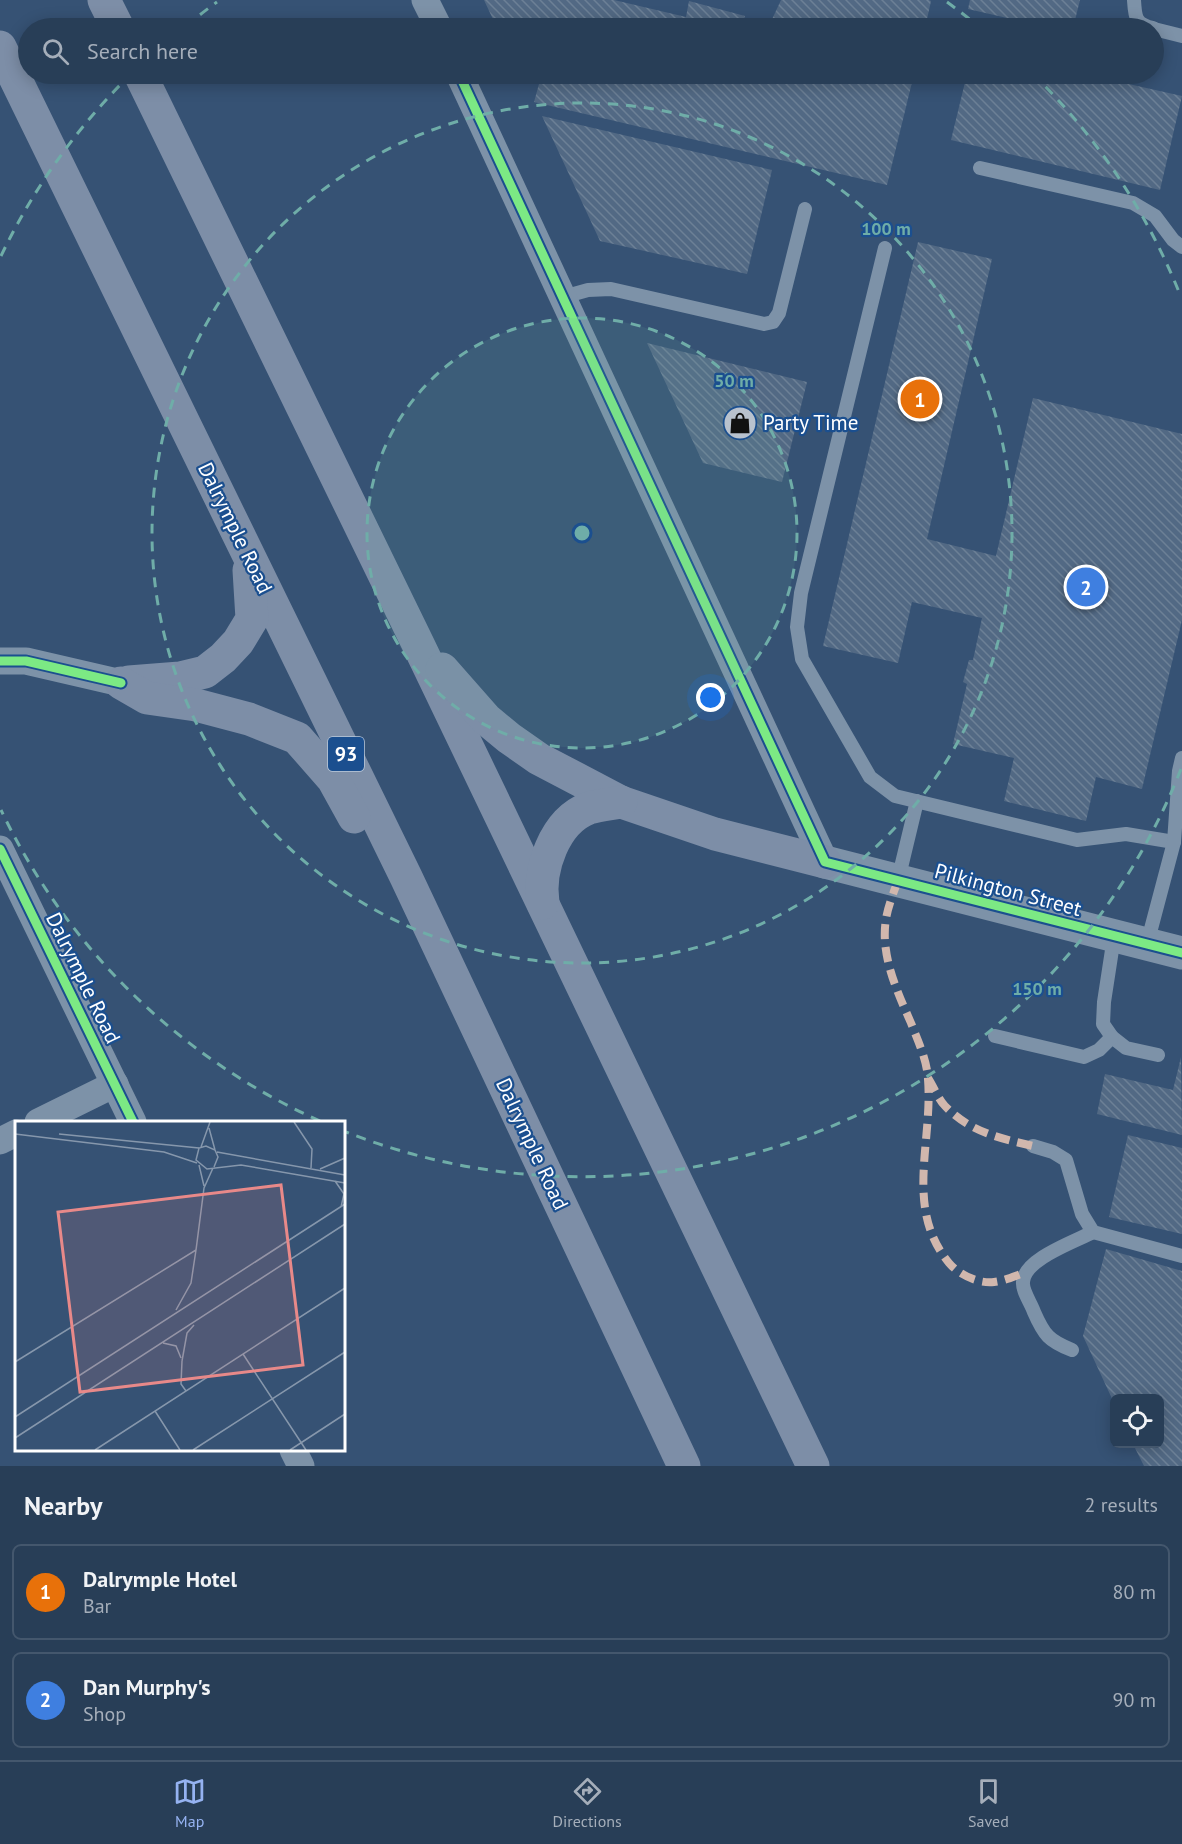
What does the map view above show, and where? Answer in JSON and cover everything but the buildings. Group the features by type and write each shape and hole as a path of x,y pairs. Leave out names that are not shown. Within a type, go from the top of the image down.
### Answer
{"main road":[{"path":"104,0 113,18"},
{"name":"Dalrymple Road","path":"0,47 18,84"},
{"name":"Dalrymple Road","path":"18,84 406,877 684,1466"},
{"path":"145,84 418,644 813,1466"},
{"path":"121,683 180,678 205,672 223,658 238,642 252,619 248,553"},
{"path":"418,644 486,719 539,759 621,802 715,834 825,862"},
{"path":"121,683 147,698 196,705 249,719 297,738 333,779 386,876 396,883 406,877"},
{"path":"544,907 542,886 544,866 552,846 563,829 587,809 621,802"}],"street":[{"path":"425,0 434,18"},
{"path":"464,84 825,862"},
{"path":"0,661 26,661 121,683"},
{"name":"Dalrymple Road","path":"0,849 133,1121"},
{"name":"Pilkington Street","path":"825,862 1182,953"},
{"path":"40,1121 115,1084"},
{"path":"0,1141 15,1134"},
{"path":"294,1451 301,1466"}],"lane":[{"path":"1134,0 1136,18"},
{"path":"1164,32 1182,36"},
{"path":"980,168 1133,203 1155,216 1173,240 1182,247"},
{"path":"563,297 588,290 611,289 764,324 773,322 779,313 805,209"},
{"path":"885,248 801,592 797,627 802,659 870,777 895,796 1077,840 1126,834 1174,842"},
{"path":"1147,944 1174,842 1182,758"},
{"path":"898,880 917,801"},
{"path":"1114,937 1103,1024 1112,1037 1126,1048 1158,1055"},
{"path":"995,1036 1084,1057 1099,1050 1112,1037"},
{"path":"1033,1146 1053,1152 1066,1160 1082,1214 1093,1232"},
{"path":"1072,1350 1052,1342 1038,1320 1022,1284 1024,1273 1034,1262 1093,1232 1182,1256"}],"marked path":[{"path":"898,880 887,914 885,946 891,972 926,1065 928,1103 924,1198 927,1220 935,1242 949,1263 964,1275 976,1280 994,1282 1024,1273"},
{"path":"928,1078 943,1103 965,1122 997,1137 1033,1146"}],"cycle path":[{"path":"464,84 825,862 1182,953"},
{"path":"0,661 26,661 121,683"},
{"path":"0,849 133,1121"}],"place":[{"name":"Dalrymple Hotel","path":"920,399"},
{"name":"Party Time","path":"740,423"},
{"name":"Dan Murphy's","path":"1086,587"}]}
